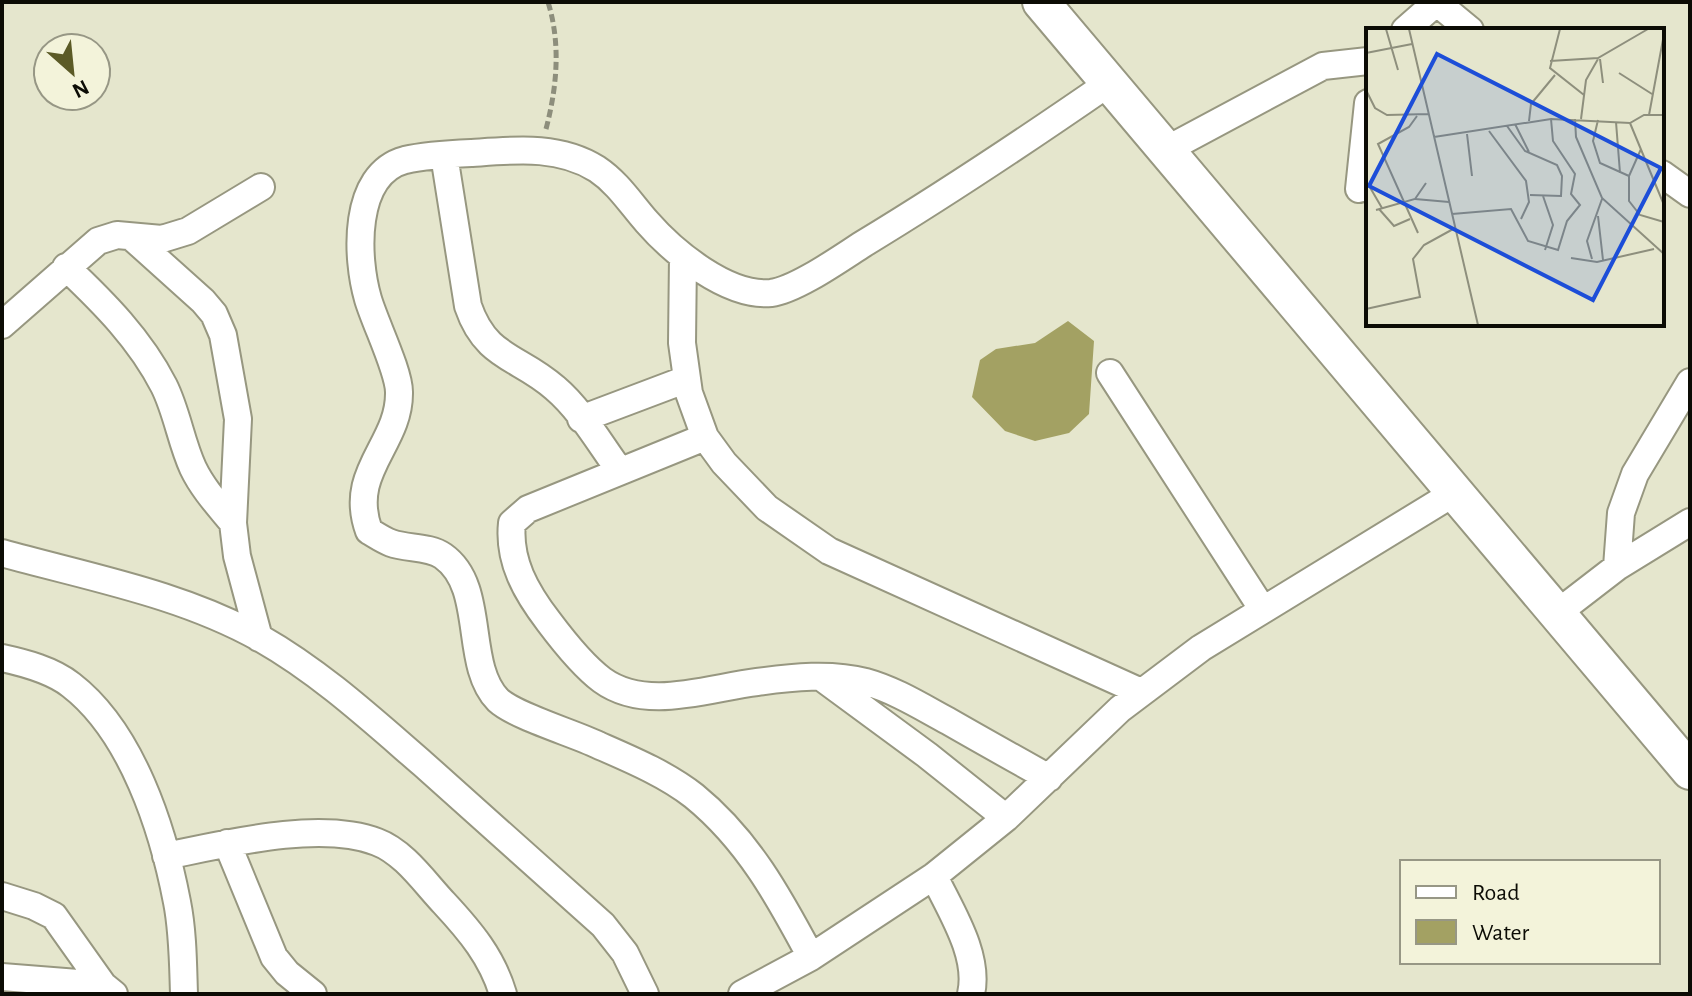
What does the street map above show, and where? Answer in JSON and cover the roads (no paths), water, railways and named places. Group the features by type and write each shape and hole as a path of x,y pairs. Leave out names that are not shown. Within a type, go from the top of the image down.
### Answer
{"main road":[{"path":"1047,4 1109,83 1690,771"}],"street":[{"path":"1407,28 1437,2 1468,28"},
{"path":"1166,150 1323,66 1366,61"},
{"path":"811,957 777,895 729,829 692,794 633,760 517,712 497,699 484,676 466,590 458,569 440,554 391,543 369,531 362,512 362,493 396,412 399,390 367,297 362,230 366,194 381,172 403,161 444,155 542,150 570,156 598,170 625,194 648,223 683,257 743,291 773,293 808,278 975,175 1109,83"},
{"path":"1359,189 1366,122"},
{"path":"444,155 468,306 475,328 508,359 556,389 620,471"},
{"path":"1664,175 1690,194"},
{"path":"2,325 98,241 117,235 134,239 162,239 188,231 261,187"},
{"path":"134,239 203,301 214,314 223,335 238,419 233,523 237,556 259,638"},
{"path":"683,257 682,343 689,393 705,437 724,463 767,508 829,551 1141,692"},
{"path":"66,267 105,303 149,358 165,389 193,467 206,491 233,523"},
{"path":"1110,373 1263,610"},
{"path":"581,419 687,379"},
{"path":"1617,567 1621,513 1635,474 1690,382"},
{"path":"705,437 528,509 512,523 510,542 515,566 540,610 567,646 603,681 632,694 675,695 820,676 866,682 909,699 1049,778"},
{"path":"742,994 811,957 934,876 1006,818 1141,692 1201,648 1454,493"},
{"path":"1556,614 1617,567 1690,522"},
{"path":"2,553 156,596 213,616 259,638 308,668 357,706 603,925 625,953 645,994"},
{"path":"2,658 44,671 70,684 116,734 147,799 166,856 178,904 184,994"},
{"path":"820,676 1006,818"},
{"path":"166,856 277,835 354,836 379,842 401,858 462,923 487,954 497,972 503,994"},
{"path":"227,843 274,957 287,973 313,994"},
{"path":"934,876 970,959 974,984 971,994"},
{"path":"2,896 54,916 109,990"},
{"path":"2,977 109,990"}],"water":[{"path":"1068,321 1094,341 1089,414 1069,433 1035,441 1005,431 972,397 980,360 996,349 1035,343"}]}
